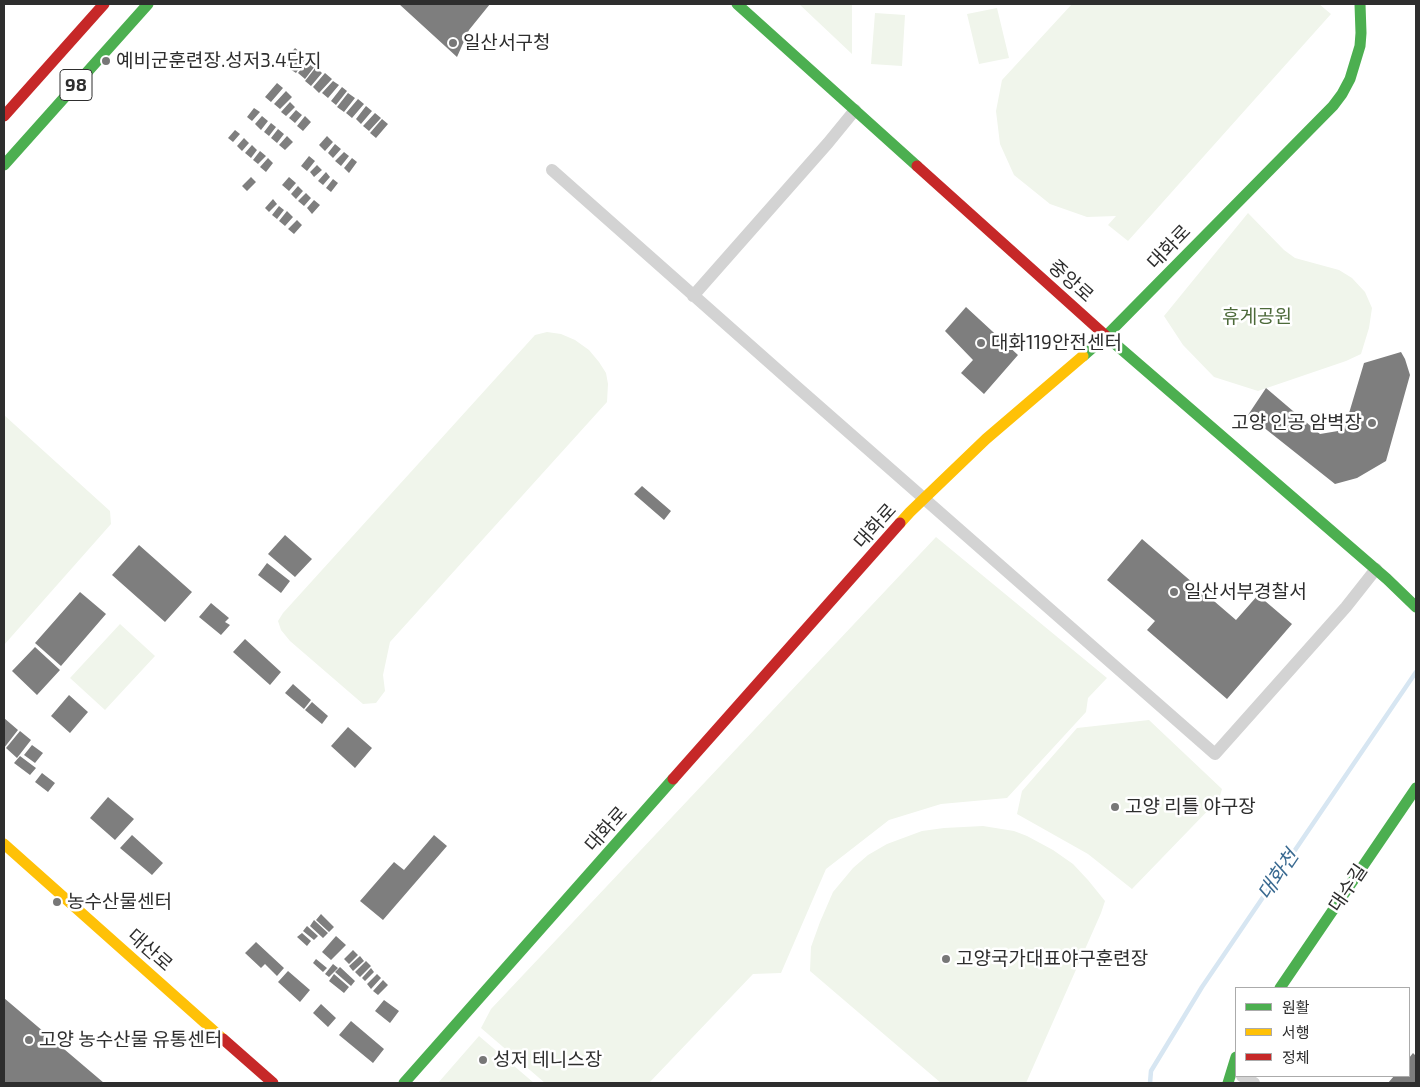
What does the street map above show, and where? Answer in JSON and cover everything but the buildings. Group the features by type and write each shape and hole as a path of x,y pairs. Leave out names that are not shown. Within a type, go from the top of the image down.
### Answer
{"street":[{"name":"98","path":"4,116 104,4"},
{"name":"98","path":"4,165 148,4"},
{"name":"중앙로","path":"737,4 1106,336 1376,569 1416,607"},
{"name":"대화로","path":"404,1083 924,498 986,439 1106,336 1333,106 1350,79 1360,46 1360,4"},
{"path":"693,296 855,110"},
{"path":"552,170 1215,754 1346,607 1376,569"},
{"name":"대수길","path":"1281,987 1416,788"},
{"name":"대산로","path":"4,844 274,1083"}],"green space":[{"path":"799,4 852,4 852,54"},
{"path":"1072,4 1319,4 1331,14 1128,241 1108,225 1116,216 1087,217 1050,204 1014,175 1000,144 996,111 1002,80"},
{"path":"997,8 1009,58 979,64 967,14"},
{"path":"875,13 905,15 902,66 871,64"},
{"name":"휴게공원","path":"1248,213 1284,250 1295,258 1339,270 1352,278 1365,292 1372,308 1369,328 1361,354 1346,361 1258,391 1214,377 1183,345 1164,316"},
{"path":"547,332 561,334 575,340 589,350 606,373 608,384 607,402 390,642 383,675 385,691 376,703 363,704 290,641 281,630 278,621 283,613 535,335"},
{"path":"4,415 110,511 111,524 4,645"},
{"path":"936,537 1107,678 1088,698 1086,712 1007,798 941,804 889,820 826,869 781,973 753,974 649,1083 545,1083 481,1028 491,1009"},
{"path":"120,624 155,656 105,710 70,678"},
{"name":"고양 리틀 야구장","path":"1149,720 1222,789 1219,799 1132,889 1088,854 1017,814 1022,791 1077,728"},
{"name":"고양국가대표야구훈련장","path":"983,826 1014,831 1053,850 1073,864 1105,901 1026,1083 941,1083 810,971 811,947 833,892 853,868 868,855 887,844 922,831"},
{"name":"성저 테니스장","path":"479,1036 534,1083 438,1083"}],"waterway":[{"name":"대화천","path":"1150,1083 1151,1071 1202,987 1416,672"}],"traffic: fast":[{"path":"4,165 148,4"},
{"path":"737,4 917,166"},
{"path":"1083,356 1106,336 1333,106 1350,79 1360,46 1360,4"},
{"path":"1106,336 1387,579 1416,607"},
{"path":"404,1083 673,779"},
{"path":"1281,987 1416,788"},
{"path":"1228,1083 1235,1060"}],"traffic: slow":[{"path":"900,523 986,439 1083,356"},
{"path":"4,844 223,1039"}],"traffic: jam":[{"path":"4,116 104,4"},
{"path":"917,166 1106,336"},
{"path":"673,779 900,523"},
{"path":"223,1039 273,1083"}],"place":[{"name":"일산서구청","path":"453,43"},
{"name":"예비군훈련장.성저3.4단지","path":"106,61"},
{"name":"대화119안전센터","path":"981,343"},
{"name":"고양 인공 암벽장","path":"1372,423"},
{"name":"일산서부경찰서","path":"1174,592"},
{"name":"고양 리틀 야구장","path":"1115,807"},
{"name":"농수산물센터","path":"57,902"},
{"name":"고양국가대표야구훈련장","path":"946,959"},
{"name":"고양 농수산물 유통센터","path":"29,1040"},
{"name":"성저 테니스장","path":"483,1060"}]}
